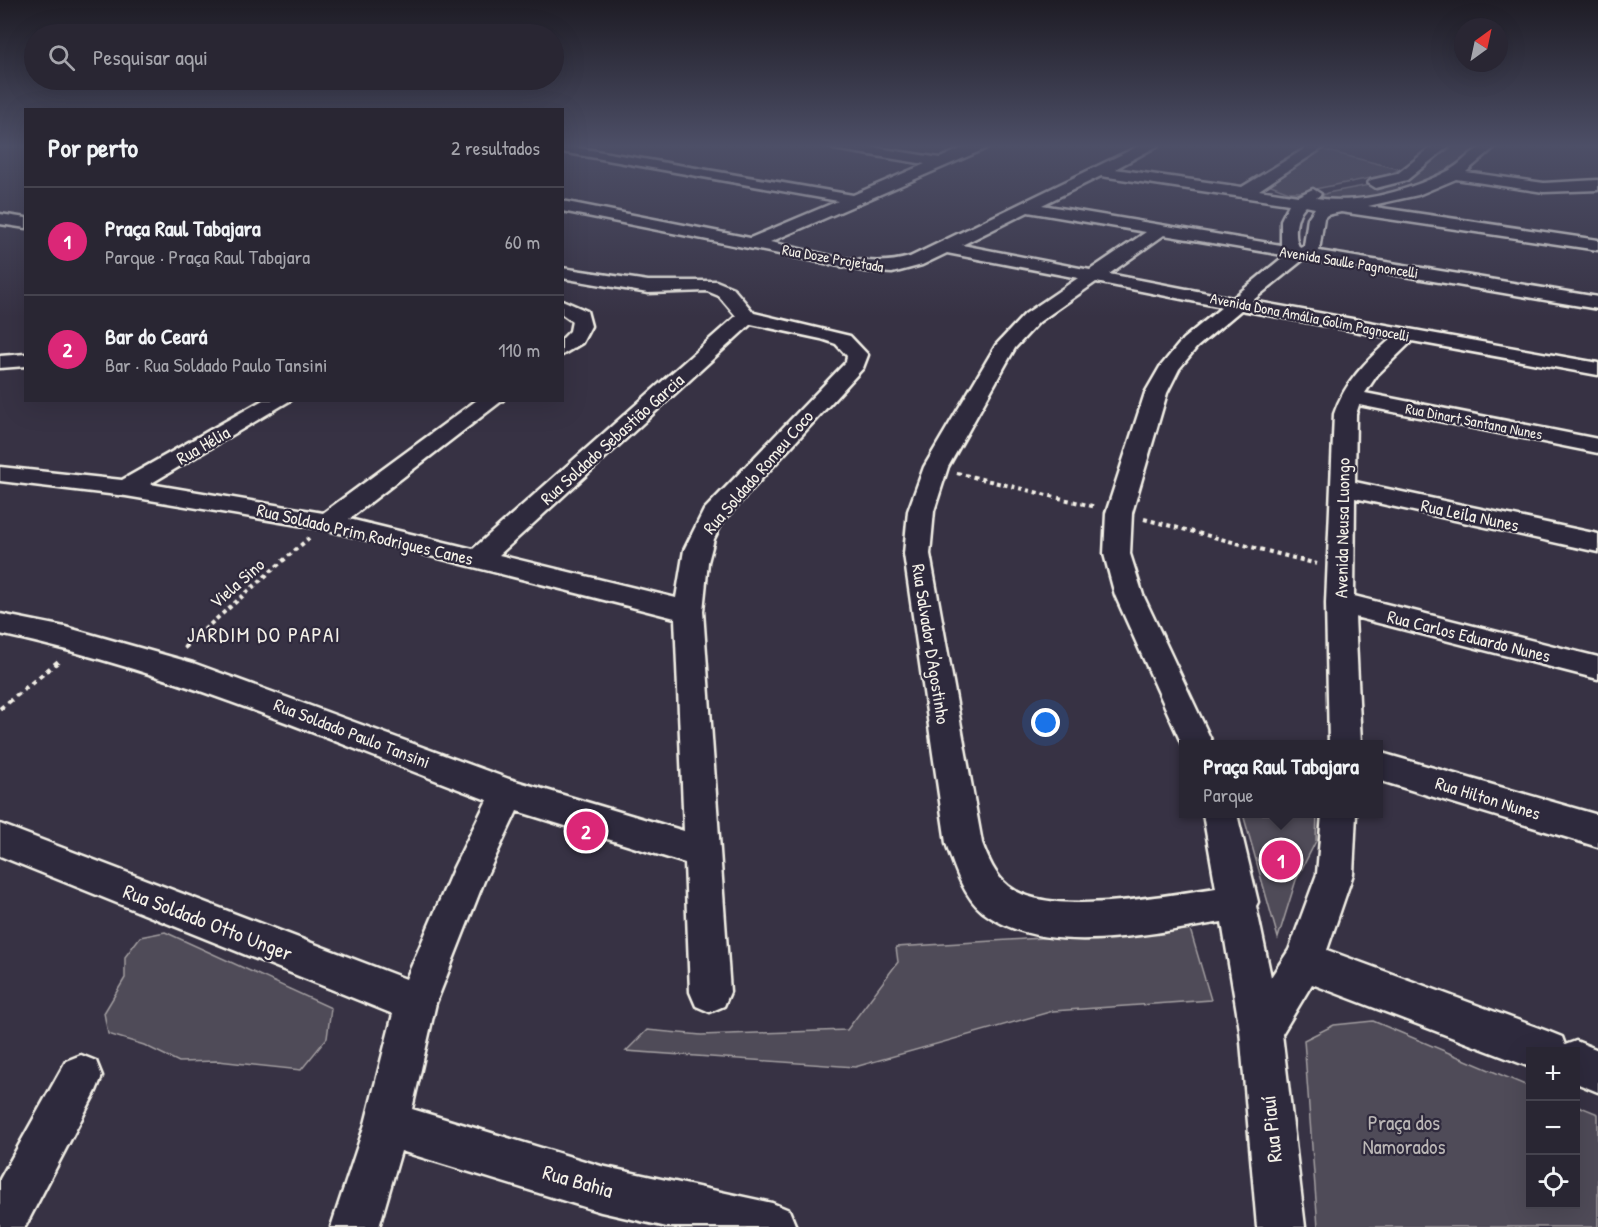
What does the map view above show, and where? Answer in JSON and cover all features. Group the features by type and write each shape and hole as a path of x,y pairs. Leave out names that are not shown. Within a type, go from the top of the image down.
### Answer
{"street":[{"path":"751,244 845,202"},
{"name":"Rua Doze Projetada","path":"564,206 879,268 903,266 1035,202"},
{"path":"1295,255 1289,216 1298,202"},
{"path":"1310,202 1598,244"},
{"path":"1195,740 1129,595 1117,554 1119,513 1156,393 1170,366 1190,343 1295,255 1312,249 1316,218 1321,212 1359,202"},
{"path":"1413,202 1414,218"},
{"name":"Avenida Saulle Pagnoncelli","path":"1025,207 1295,255 1598,303"},
{"path":"0,233 18,221"},
{"name":"Rua Salvador D'Agostinho","path":"1160,230 1097,276 1032,318 1006,345 936,467 921,511 917,554 921,592 964,843 975,872 996,899 1028,915 1067,921 1130,916 1239,902"},
{"name":"Avenida Dona Amália Golim Pagnocelli","path":"944,247 1237,304 1598,369"},
{"path":"564,273 648,287 711,285 726,292 747,317"},
{"path":"564,347 581,332 580,315 567,308"},
{"name":"Rua Soldado Sebastião Garcia","path":"477,560 747,317"},
{"name":"Rua Soldado Romeu Coco","path":"710,992 689,611 694,552 702,532 761,463 856,364 858,355 843,340 826,334 747,317"},
{"name":"Avenida Neusa Luongo","path":"1345,740 1340,603 1345,414 1350,397 1368,374 1407,335"},
{"path":"0,362 24,360"},
{"name":"Rua Dinart Santana Nunes","path":"1350,397 1598,446"},
{"name":"Rua Hélia","path":"126,488 276,402"},
{"path":"328,522 489,402"},
{"name":"Rua Soldado Prim Rodrigues Canes","path":"0,474 126,488 328,522 689,611"},
{"name":"Rua Leila Nunes","path":"1342,487 1598,543"},
{"name":"Rua Carlos Eduardo Nunes","path":"1340,603 1598,668"},
{"name":"Rua Soldado Paulo Tansini","path":"0,624 84,641 164,665 262,698 508,793 701,852"},
{"name":"Rua Hilton Nunes","path":"1383,767 1598,831"},
{"path":"354,1227 387,1124 416,1004 467,879 508,793"},
{"name":"Rua Piauí","path":"1221,818 1239,902 1261,1030 1281,1227"},
{"path":"1261,1030 1304,961 1335,874 1339,818"},
{"name":"Rua Soldado Otto Unger","path":"0,840 416,1004"},
{"path":"1304,961 1534,1047"},
{"path":"1580,1064 1598,1071"},
{"path":"0,1226 81,1076"},
{"name":"Rua Bahia","path":"387,1124 601,1189 772,1227"}],"path":[{"name":"Viela Sino","path":"164,665 328,522"},
{"path":"0,709 84,641"}],"green space":[{"path":"1244,818 1317,818 1316,841 1296,880 1278,938"},
{"path":"1190,929 1211,1000 1053,1011 855,1067 626,1051 647,1030 701,1035 847,1030 898,962 896,947"},
{"path":"165,932 331,1008 327,1038 301,1070 218,1061 179,1062 144,1045 108,1034 104,1013 125,978 125,957 140,937"},
{"name":"Praça dos Namorados","path":"1373,1021 1526,1085 1526,1209 1580,1209 1580,1107 1598,1114 1598,1227 1318,1227 1304,1040 1334,1025"}],"place":[{"name":"Bar do Ceará","path":"586,831"},
{"name":"Praça Raul Tabajara","path":"1281,860"}],"district":[{"name":"JARDIM DO PAPAI","path":"264,634"}]}
